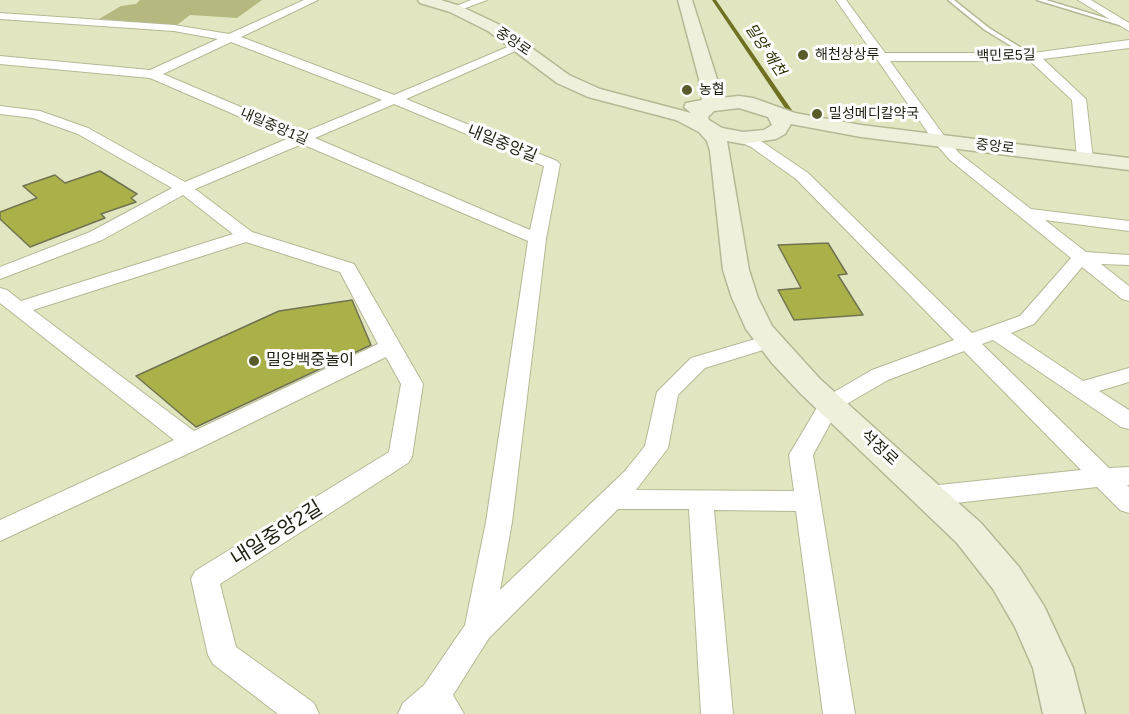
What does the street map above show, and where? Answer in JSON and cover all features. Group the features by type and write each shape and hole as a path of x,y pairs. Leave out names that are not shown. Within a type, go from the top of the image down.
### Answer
{"street":[{"path":"287,11 293,0"},
{"path":"152,74 313,0"},
{"name":"중앙로","path":"425,0 455,9 494,28 563,79 594,93 631,101"},
{"path":"455,9 482,0"},
{"path":"685,0 708,79 711,100 707,108"},
{"path":"841,0 940,140 955,157 1129,295"},
{"path":"1083,0 1129,28"},
{"name":"내일중앙길","path":"0,16 174,28 232,38 395,100 552,164 537,239 499,522 479,628"},
{"name":"백민로5길","path":"881,57 1033,57 1129,44"},
{"path":"0,273 96,236 184,188 520,46"},
{"path":"1033,57 1079,99 1085,159"},
{"name":"내일중앙1길","path":"0,60 152,74 537,239"},
{"path":"708,79 729,95 753,104 776,121"},
{"path":"631,101 707,108"},
{"path":"631,101 682,116 728,136 757,137 776,121"},
{"path":"706,128 698,117 700,112 707,108 727,103 753,104"},
{"path":"0,110 35,114 83,131 184,188"},
{"path":"776,121 777,138 802,176"},
{"name":"중앙로","path":"776,121 1129,164"},
{"name":"석정로","path":"706,128 717,140 736,270 745,298 760,329 789,364 969,533 1006,578 1030,618 1053,668 1064,714"},
{"path":"723,172 743,138"},
{"path":"743,138 756,144 802,176 1129,503"},
{"name":"내일중앙2길","path":"184,188 246,236 347,268 412,384 400,457 205,579 223,655 303,714"},
{"path":"1027,214 1061,216 1129,226"},
{"path":"9,301 246,236"},
{"path":"1082,257 1129,260"},
{"path":"839,714 801,455 830,404 880,375 1027,320 1082,257"},
{"path":"9,301 192,442"},
{"path":"995,332 1129,422"},
{"path":"432,708 479,628 634,477 656,448 668,392 698,363 769,341"},
{"path":"0,531 390,347"},
{"path":"1080,389 1129,375"},
{"path":"929,496 1129,476"},
{"path":"612,499 808,501"},
{"path":"700,500 717,714"}],"lane":[{"path":"951,0 987,29 1033,57"},
{"path":"1040,0 1129,28"}],"green space":[{"path":"140,0 262,0 237,18 190,15 177,25 99,19 121,6 136,4"}],"building":[{"path":"100,171 137,194 131,198 136,202 101,214 105,218 30,247 0,219 0,212 37,198 23,186 55,175 65,183"},
{"path":"828,243 847,274 838,275 863,315 794,320 778,290 801,288 778,245"},
{"name":"밀양백중놀이","path":"352,300 371,345 196,427 136,376 279,311"}],"waterway":[{"name":"밀양 해천","path":"714,0 793,116"}],"place":[{"name":"해천상상루","path":"803,55"},
{"name":"농협","path":"687,90"},
{"name":"밀성메디칼약국","path":"817,114"},
{"name":"밀양백중놀이","path":"254,361"}]}
